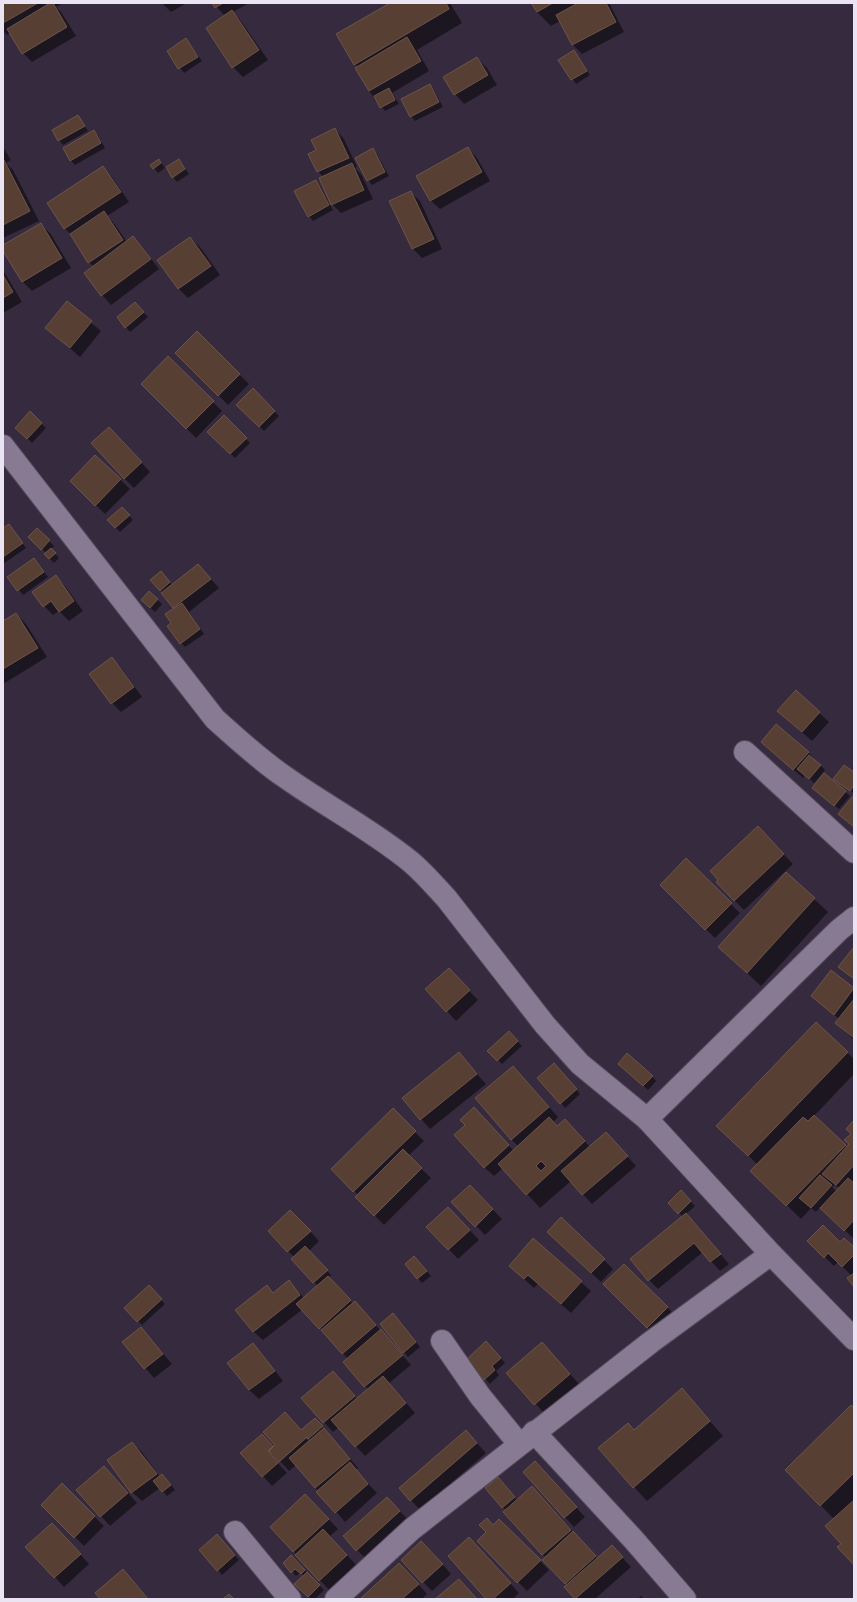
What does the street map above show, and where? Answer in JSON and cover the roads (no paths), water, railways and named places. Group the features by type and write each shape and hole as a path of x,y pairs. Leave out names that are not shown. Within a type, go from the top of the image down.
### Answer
{"street":[{"path":"3,446 215,719 244,745 284,777 386,843 411,863 447,899 545,1025 580,1064 647,1119 771,1254 854,1339"},
{"path":"745,752 854,852"},
{"path":"647,1119 839,930 854,918"},
{"path":"336,1599 412,1529 526,1438 651,1342 771,1254"},
{"path":"442,1341 480,1396 633,1539 685,1599"},
{"path":"235,1532 290,1599"}]}
